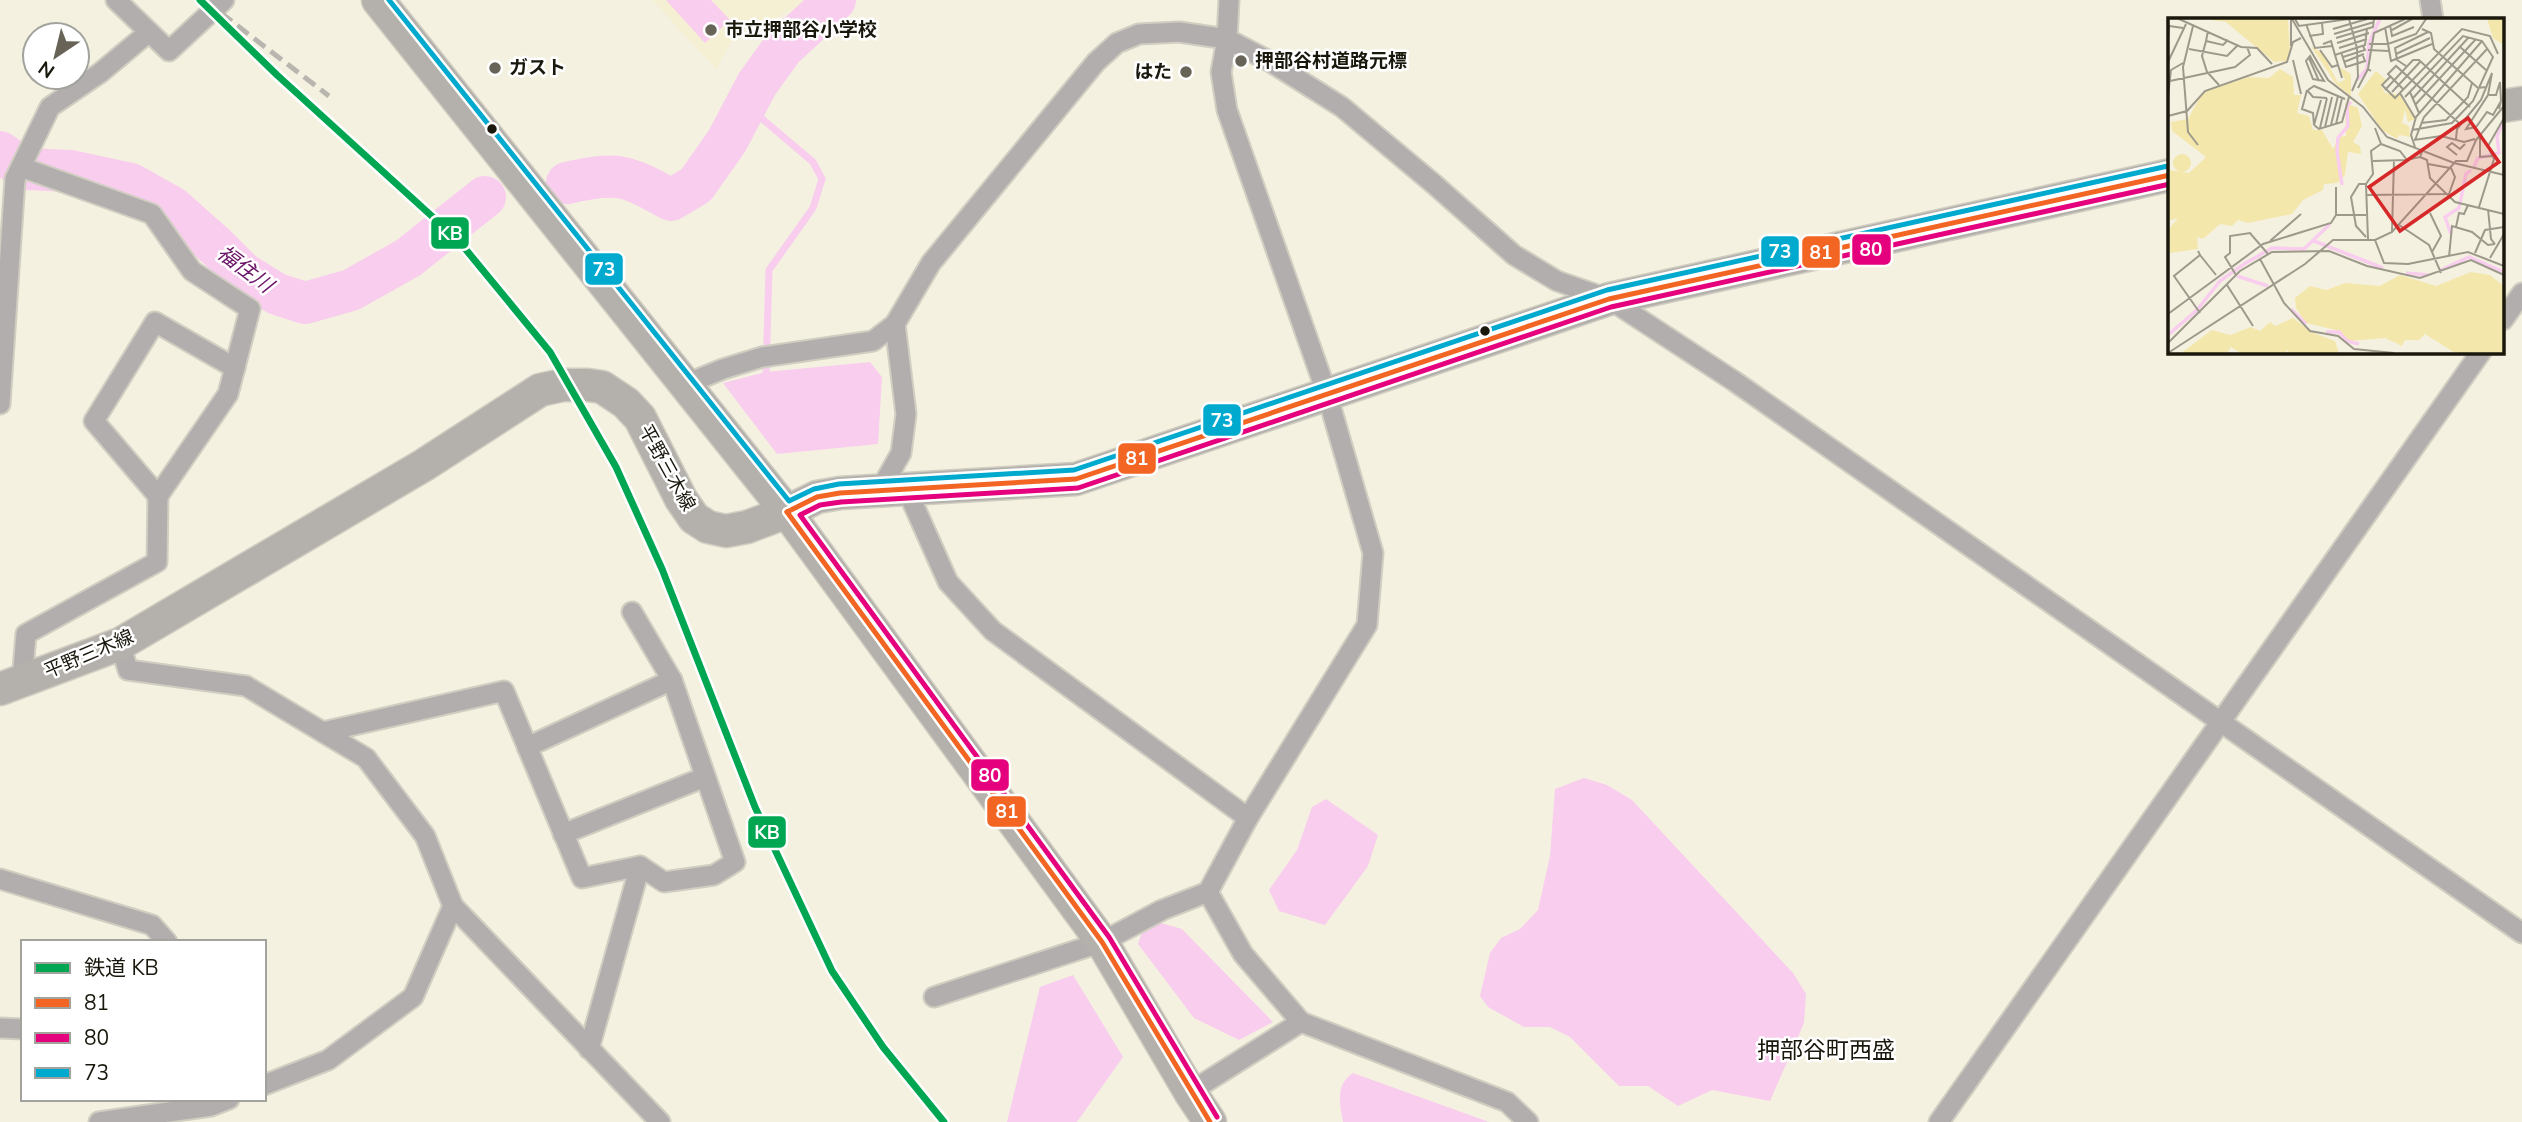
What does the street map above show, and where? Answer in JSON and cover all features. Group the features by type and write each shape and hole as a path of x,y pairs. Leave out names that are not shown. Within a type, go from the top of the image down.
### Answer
{"main road":[{"path":"378,0 787,512 1102,942 1189,1092 1210,1122"},
{"path":"2504,106 2522,103"},
{"name":"平野三木線","path":"11,685 120,644 425,464 540,390 563,385 602,387 626,403 640,418 681,499 694,518 708,527 726,531 747,527 817,497 839,493 1076,480 1609,299 2168,174"}],"street":[{"path":"116,0 169,51 224,0"},
{"path":"934,997 1102,942 1163,910 1208,892 1248,818 1367,625 1373,554 1327,394 1227,110 1221,72 1227,38 1229,0"},
{"path":"2430,0 2433,18"},
{"path":"0,404 15,179 50,107 100,73 149,32"},
{"path":"684,384 766,357 873,341 895,324 931,263 1096,62 1117,43 1139,34 1179,32 1227,38 1342,107 1514,256 1557,281 1609,299 1734,381 2522,933"},
{"path":"11,685 26,634 158,562 158,496 228,394 250,309 192,271 152,214 21,167"},
{"path":"2504,319 2522,293"},
{"path":"158,496 94,421 155,322 235,368"},
{"path":"895,324 906,414 893,491 948,582 993,631 1248,818"},
{"path":"1939,1122 2480,354"},
{"path":"323,732 504,691 582,878 640,866 664,882 714,876 734,862 672,680 632,612"},
{"path":"120,644 128,670 246,686 366,758 425,836 453,906 660,1122"},
{"path":"527,747 672,680"},
{"path":"563,834 705,777"},
{"path":"590,1049 640,866"},
{"path":"0,879 152,925 165,940"},
{"path":"1208,892 1243,954 1301,1022 1507,1102 1528,1122"},
{"path":"266,1084 328,1060 413,997 453,906"},
{"path":"1189,1092 1301,1022"},
{"path":"0,1028 21,1029"},
{"path":"99,1122 218,1109"}],"shaded area":[{"name":"市立押部谷小学校","path":"652,0 803,0 794,9 763,24 756,18 748,24 735,36 716,69"},
{"path":"666,0 711,0 730,20 705,43"},
{"path":"870,362 882,377 878,444 777,454 723,383 766,372"},
{"path":"1584,778 1607,785 1632,800 1793,973 1806,994 1804,1023 1770,1101 1712,1090 1678,1106 1648,1086 1619,1086 1570,1037 1550,1027 1524,1027 1488,1007 1480,996 1490,953 1501,938 1520,929 1538,910 1550,856 1555,789"},
{"path":"1326,799 1378,835 1368,866 1325,925 1279,911 1269,890 1297,850 1312,807"},
{"path":"1161,923 1182,929 1273,1022 1239,1040 1194,1018 1138,944 1142,932"},
{"path":"1073,975 1123,1057 1077,1122 1007,1122 1040,987"},
{"path":"1353,1073 1489,1122 1343,1122 1341,1089"}],"waterway":[{"name":"福住川","path":"567,183 598,177 621,178 632,180 671,200 696,185 727,141 757,84 783,48 835,0"},
{"path":"757,84 754,112 813,162 822,179 813,208 769,270 766,372"},
{"name":"福住川","path":"0,152 25,169 71,171 131,184 172,207 243,273 277,294 305,303 351,290 408,258 485,197"}],"railway":[{"path":"204,0 329,96"}],"rail line":[{"name":"KB","path":"200,0 277,75 458,240 550,352 616,467 662,569 755,807 832,971 883,1047 944,1122"}],"transit line":[{"name":"73","path":"389,0 789,501 814,489 839,484 1074,470 1607,290 2168,166"},
{"name":"81","path":"787,512 817,497 840,493 1076,479 1609,299 2168,175"},
{"name":"80","path":"1217,1117 1109,937 800,515 820,505 841,502 1078,488 1611,307 2168,184"},
{"name":"81","path":"787,512 1102,942 1210,1122"}],"place":[{"name":"市立押部谷小学校","path":"711,30"},
{"name":"押部谷村道路元標","path":"1241,61"},
{"name":"ガスト","path":"495,68"},
{"name":"はた","path":"1186,72"}],"district":[{"name":"押部谷町西盛","path":"1826,1050"}]}
